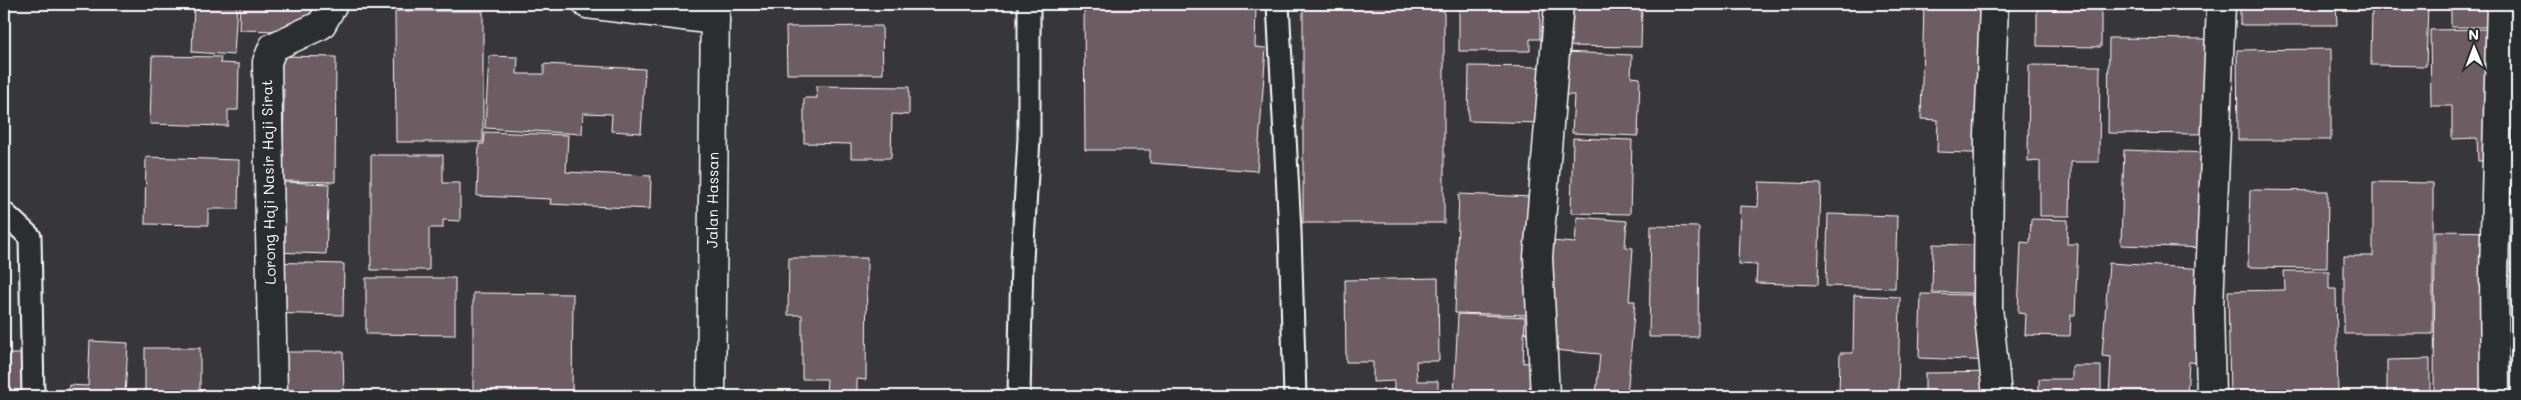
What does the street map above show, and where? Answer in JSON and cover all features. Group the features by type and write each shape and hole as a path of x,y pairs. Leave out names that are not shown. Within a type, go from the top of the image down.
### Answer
{"street":[{"name":"Lorong Haji Nasir Haji Sirat","path":"273,396 266,62 273,47 321,25 333,4"},
{"path":"588,4 715,12"},
{"path":"1545,396 1538,257 1559,4"},
{"path":"1994,4 1989,135 1988,307 1997,396"},
{"path":"2211,396 2209,307 2220,4"},
{"path":"2495,396 2494,273 2501,4"},
{"name":"Jalan Hassan","path":"711,396 715,12"}],"lane":[{"path":"1019,396 1022,260 1029,138 1029,4"},
{"path":"1278,4 1290,231 1295,396"},
{"path":"4,213 30,237 33,396"}],"building":[{"path":"194,4 237,4 234,55 192,52"},
{"path":"240,4 319,4 319,32 239,30"},
{"path":"1084,4 1256,4 1255,47 1266,48 1257,171 1150,163 1150,150 1085,150"},
{"path":"1303,4 1444,4 1444,223 1303,223"},
{"path":"1459,4 1540,4 1540,39 1530,39 1530,51 1459,51"},
{"path":"1563,4 1642,4 1641,47 1562,46"},
{"path":"1924,4 2001,4 1999,80 2005,80 2003,154 1937,152 1938,120 1921,119"},
{"path":"2037,4 2101,4 2101,47 2037,46"},
{"path":"2240,4 2336,4 2337,25 2240,25"},
{"path":"2372,4 2428,4 2426,66 2371,65"},
{"path":"2451,4 2509,4 2509,27 2451,27"},
{"path":"395,11 483,11 483,142 396,142"},
{"path":"882,26 883,74 787,74 786,27"},
{"path":"2495,29 2508,160 2478,161 2477,138 2452,139 2452,106 2431,106 2430,30"},
{"path":"2109,38 2206,39 2206,134 2108,133"},
{"path":"2331,49 2331,140 2238,140 2237,50"},
{"path":"1564,52 1632,55 1631,77 1640,78 1638,136 1572,133 1574,95 1562,95"},
{"path":"152,56 221,57 220,63 239,64 238,110 228,110 228,126 150,124"},
{"path":"277,56 336,57 335,182 283,181 284,89 277,89"},
{"path":"489,56 518,57 517,74 544,74 544,64 645,69 641,133 611,131 612,114 583,113 582,134 485,128"},
{"path":"2029,65 2100,66 2099,162 2071,162 2070,216 2040,216 2040,161 2028,162"},
{"path":"1469,66 1542,67 1540,123 1468,121"},
{"path":"816,86 909,87 909,115 892,114 891,158 851,158 851,144 804,143 804,98 817,98"},
{"path":"485,132 568,135 566,172 651,176 650,209 550,204 551,199 477,196 479,144 484,144"},
{"path":"1573,138 1632,140 1630,214 1571,213"},
{"path":"2124,150 2210,153 2206,248 2121,245"},
{"path":"371,155 443,155 443,183 460,183 460,221 443,220 443,228 429,228 429,270 371,270"},
{"path":"146,157 239,160 238,209 208,209 208,225 145,224"},
{"path":"263,181 329,184 326,254 274,252"},
{"path":"1759,182 1821,184 1818,285 1756,283 1757,265 1738,264 1740,206 1758,207"},
{"path":"2373,182 2433,183 2433,334 2344,334 2344,256 2373,256"},
{"path":"2250,190 2328,191 2327,268 2248,267"},
{"path":"1459,194 1533,197 1529,315 1455,313"},
{"path":"1828,214 1897,216 1895,288 1826,286"},
{"path":"1577,217 1627,221 1625,247 1633,248 1629,301 1635,301 1627,396 1596,396 1600,354 1542,349 1551,241 1575,243"},
{"path":"2031,219 2068,220 2067,244 2078,244 2075,315 2071,315 2070,336 2025,335 2026,314 2018,313 2021,242 2030,243"},
{"path":"1651,226 1699,227 1698,337 1649,337"},
{"path":"2435,231 2502,232 2502,259 2509,259 2507,396 2434,396"},
{"path":"1933,244 2000,246 1998,294 1932,292"},
{"path":"789,258 867,258 866,380 857,379 857,396 826,396 827,379 802,379 802,315 788,315"},
{"path":"264,262 344,264 343,315 263,313"},
{"path":"2109,263 2207,269 2201,363 2189,362 2187,396 2109,396 2111,357 2102,356"},
{"path":"2284,271 2329,271 2329,289 2336,289 2338,396 2230,396 2228,291 2285,290"},
{"path":"366,278 455,278 455,335 366,334"},
{"path":"1438,278 1439,361 1416,361 1417,381 1438,381 1438,396 1394,396 1394,381 1373,382 1373,362 1346,362 1345,280"},
{"path":"473,293 573,294 572,396 473,396"},
{"path":"1921,294 1972,295 1972,305 1999,305 1997,361 1919,358"},
{"path":"1854,295 1900,297 1898,396 1839,396 1840,353 1853,353"},
{"path":"1458,314 1525,317 1523,363 1533,362 1532,396 1454,396"},
{"path":"90,341 128,343 125,396 68,396 69,385 88,386"},
{"path":"145,348 200,348 200,396 145,396"},
{"path":"267,352 343,352 344,396 267,396"},
{"path":"4,354 24,354 24,396 4,396"},
{"path":"2430,359 2430,396 2387,396 2387,360"},
{"path":"2072,366 2101,366 2101,396 2039,396 2039,379 2072,379"},
{"path":"2006,372 2006,396 1925,396 1925,373"}]}
